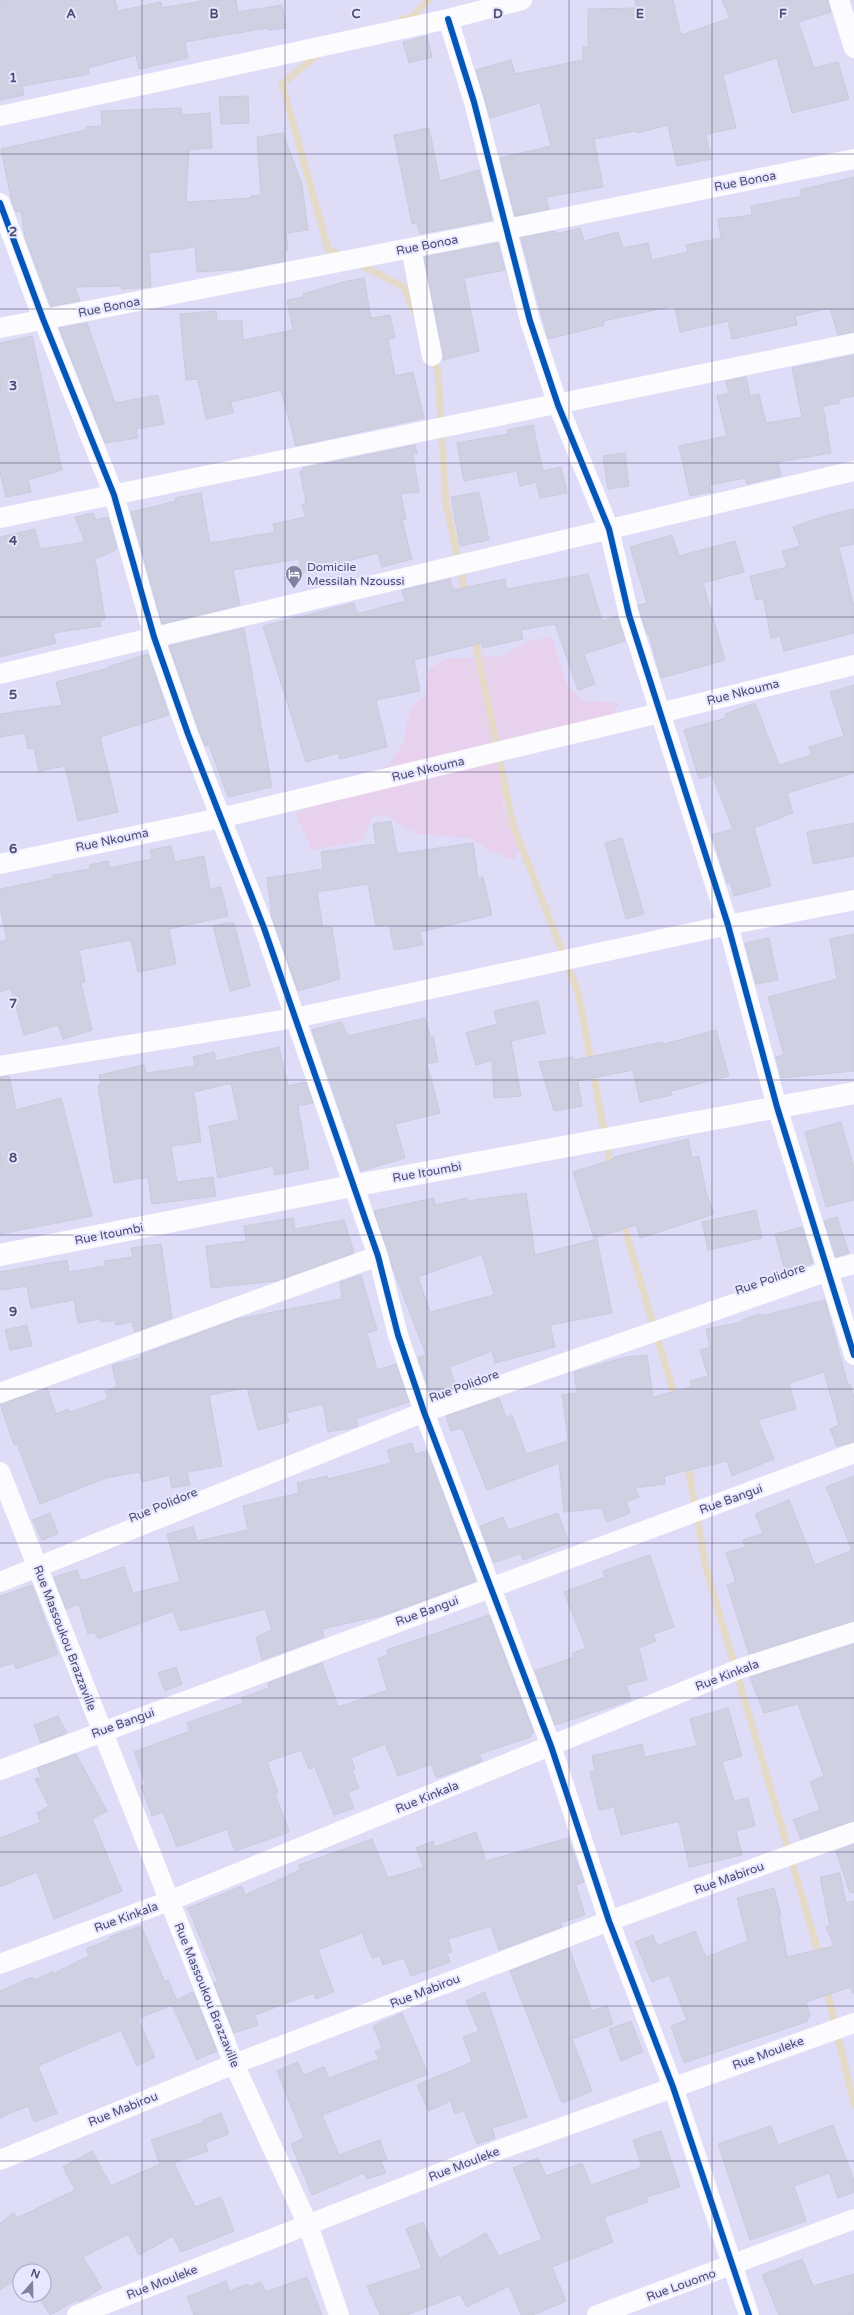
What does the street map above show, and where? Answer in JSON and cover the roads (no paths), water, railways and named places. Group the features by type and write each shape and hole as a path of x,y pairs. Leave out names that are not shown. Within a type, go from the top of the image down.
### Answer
{"street":[{"path":"0,116 448,18 522,0"},
{"path":"839,0 854,48"},
{"path":"448,18 474,102 508,229 530,321 558,405 609,529 629,615 728,925 777,1108 854,1355"},
{"name":"Rue Bonoa","path":"0,328 508,229 854,159"},
{"path":"0,203 43,319 114,495 154,637 220,818 264,928 296,1018 352,1186 378,1256 398,1335 424,1412 493,1587 551,1746 609,1921 673,2087 749,2315"},
{"path":"411,248 432,356"},
{"path":"0,518 558,405 854,343"},
{"path":"0,674 854,471"},
{"name":"Rue Nkouma","path":"0,864 220,818 854,665"},
{"path":"0,1066 296,1018 728,925 854,900"},
{"name":"Rue Itoumbi","path":"0,1255 352,1186 854,1093"},
{"path":"0,1393 378,1256"},
{"name":"Rue Polidore","path":"0,1582 424,1412 828,1271 854,1264"},
{"name":"Rue Bangui","path":"0,1770 101,1731 854,1453"},
{"name":"Rue Massoukou Brazzaville","path":"0,1472 101,1731 234,2064 308,2224 339,2315"},
{"name":"Rue Kinkala","path":"0,1964 169,1901 739,1669 854,1632"},
{"name":"Rue Mabirou","path":"0,2160 234,2064 609,1921 854,1832"},
{"name":"Rue Mouleke","path":"77,2315 504,2148 854,2023"},
{"name":"Rue Louomo","path":"597,2315 732,2266 854,2219"}],"waterway":[{"path":"403,19 412,17 428,0"},
{"path":"321,52 282,84 328,249 344,257"},
{"path":"357,263 404,287 415,313"},
{"path":"432,356 438,372 446,504 466,596"},
{"path":"474,636 513,825 578,992 611,1168"},
{"path":"622,1219 676,1401"},
{"path":"687,1461 706,1568 820,1958"},
{"path":"826,1986 854,2105"}],"place":[{"name":"Domicile Messilah Nzoussi","path":"294,589"}]}
